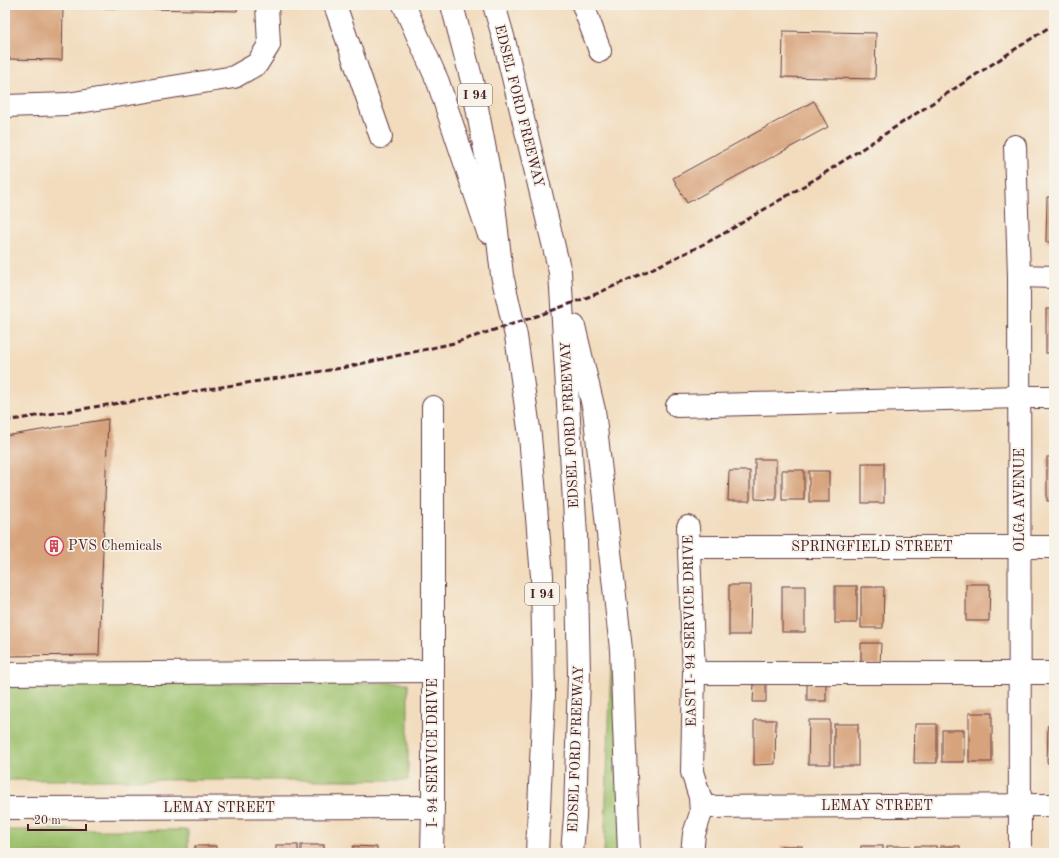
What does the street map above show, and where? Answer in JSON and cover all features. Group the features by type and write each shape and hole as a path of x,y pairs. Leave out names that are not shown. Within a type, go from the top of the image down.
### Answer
{"main road":[{"path":"5,106 67,104 234,77 257,64 269,45 267,5"},
{"path":"335,5 381,137"},
{"path":"404,5 438,82 502,275"},
{"name":"I 94","path":"452,5 472,80 481,126 492,187 502,275 516,336 530,436 542,576 544,695 537,853"},
{"name":"EDSEL FORD FREEWAY","path":"494,5 560,272 576,543 579,674 575,816 572,853"},
{"path":"583,5 600,51"},
{"name":"OLGA AVENUE","path":"1015,146 1019,276 1020,853"},
{"path":"560,272 594,410 621,649 629,853"},
{"path":"1019,276 1054,277"},
{"path":"676,406 1019,397 1054,398"},
{"name":"I- 94 SERVICE DRIVE","path":"432,853 433,407"},
{"name":"SPRINGFIELD STREET","path":"688,537 1054,547"},
{"name":"EAST I- 94 SERVICE DRIVE","path":"688,537 694,673 692,772 700,797 701,807 701,813 694,834 692,853"},
{"path":"5,674 433,662"},
{"path":"694,673 1054,673"},
{"name":"LEMAY STREET","path":"701,807 1054,805"},
{"name":"LEMAY STREET","path":"5,808 433,807"}],"green space":[{"path":"611,663 628,853 604,853"},
{"path":"5,683 408,683 408,780 5,780"},
{"path":"5,830 188,830 188,853 5,853"}],"building":[{"path":"5,5 238,5 237,11 63,7 62,60 5,59"},
{"path":"783,31 876,33 875,79 782,77"},
{"path":"814,101 828,127 687,203 673,178"},
{"path":"1047,197 1054,197 1054,242 1046,242"},
{"path":"1046,309 1054,309 1054,353 1046,353"},
{"name":"PVS Chemicals","path":"108,419 99,655 5,656 5,436"},
{"path":"1047,457 1054,457 1054,501 1047,501"},
{"path":"755,459 776,459 776,500 755,499"},
{"path":"862,463 884,463 884,503 862,503"},
{"path":"782,470 804,470 804,500 782,500"},
{"path":"729,471 750,471 750,501 728,501"},
{"path":"809,471 829,471 829,502 809,502"},
{"path":"966,584 990,584 989,621 966,621"},
{"path":"729,585 751,585 750,635 729,635"},
{"path":"782,586 805,586 805,632 782,632"},
{"path":"835,586 857,586 857,623 835,623"},
{"path":"861,587 884,587 883,628 861,628"},
{"path":"861,643 881,643 880,664 861,664"},
{"path":"754,683 766,683 766,702 753,702"},
{"path":"807,683 826,683 826,701 807,701"},
{"path":"969,713 992,713 992,762 969,762"},
{"path":"754,720 776,720 775,764 754,765"},
{"path":"809,720 830,720 830,764 808,764"},
{"path":"834,724 858,724 858,766 834,766"},
{"path":"915,724 937,724 937,763 914,763"},
{"path":"1048,725 1054,725 1054,763 1047,763"},
{"path":"942,730 964,730 964,762 942,762"},
{"path":"276,845 298,845 298,853 276,853"},
{"path":"301,845 324,845 324,853 301,853"},
{"path":"195,846 216,846 216,853 195,853"},
{"path":"353,846 377,847 377,853 353,853"},
{"path":"781,846 802,846 802,853 781,853"},
{"path":"861,846 883,846 883,853 861,853"},
{"path":"887,846 910,846 910,853 887,853"},
{"path":"915,846 936,846 936,853 915,853"},
{"path":"941,846 960,846 960,853 941,853"}],"railway":[{"path":"5,421 342,368 454,343 540,315 596,294 692,250 723,234 817,178 1054,24"}],"place":[{"name":"PVS Chemicals","path":"54,546"}]}
